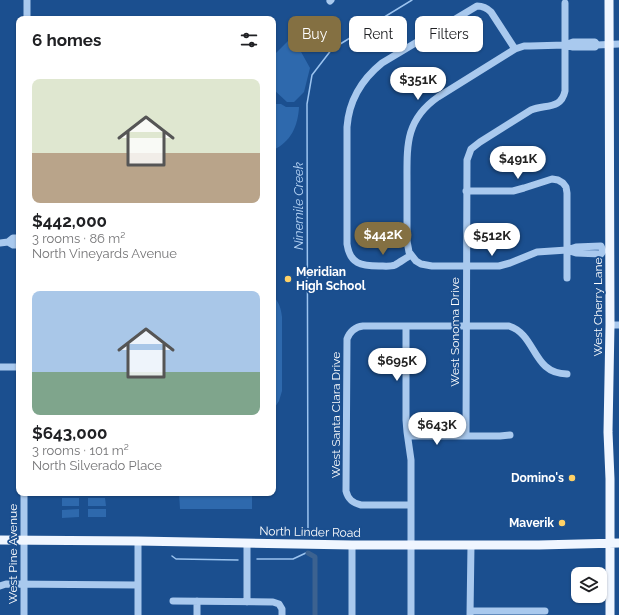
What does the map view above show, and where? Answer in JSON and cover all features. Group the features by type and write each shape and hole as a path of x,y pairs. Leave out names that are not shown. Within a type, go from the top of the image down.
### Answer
{"main road":[{"name":"West Cherry Lane","path":"609,0 607,251 615,325 608,432 615,543 610,615"},
{"name":"North Linder Road","path":"0,540 352,545 538,545 615,543"}],"street":[{"path":"27,0 27,16"},
{"path":"565,3 565,45"},
{"path":"411,255 390,266 363,265 353,260 348,250 347,127 353,99 358,89 373,70 387,60 477,6 487,8 491,12 515,49"},
{"path":"607,251 601,254 576,254 567,250 537,252 499,266 426,266 416,261 411,255 407,246 407,149 409,138 415,122 425,108 434,100 515,49 524,46 565,45 573,47 595,47 597,45 619,44"},
{"name":"West Sonoma Drive","path":"466,436 467,160 475,145 530,110 556,105 561,102 565,91 565,45"},
{"path":"466,191 513,191 552,179 563,183 566,187 567,193 567,278"},
{"path":"0,243 8,242 13,238 16,238"},
{"path":"8,242 16,245"},
{"path":"411,615 411,460 406,420 406,326 509,326 524,334 536,355 551,371 567,374"},
{"name":"West Santa Clara Drive","path":"406,326 358,327 353,329 347,339 346,491 350,501 355,504 411,505"},
{"path":"0,367 16,367"},
{"path":"408,436 510,436"},
{"name":"West Pine Avenue","path":"24,496 24,615"},
{"path":"138,541 138,615"},
{"path":"247,543 247,602"},
{"path":"352,545 352,615"},
{"path":"471,545 470,613 545,611"},
{"path":"0,586 6,584 138,585"},
{"path":"173,601 273,602 279,604 282,609 282,615"},
{"path":"198,601 198,615"}],"shaded area":[{"path":"288,41 288,52 301,52 310,68 304,92 294,102 287,102 276,92 276,53"},
{"path":"276,104 281,104 286,107 299,107 297,121 292,133 285,143 276,148"},
{"path":"276,300 282,317 282,391 276,406"},
{"path":"179,496 252,496 252,509 180,509"},
{"path":"62,498 79,498 79,506 62,506"},
{"path":"88,498 105,498 106,506 88,506"},
{"path":"79,509 79,517 62,518 62,510"},
{"path":"88,509 106,509 106,517 88,517"}],"waterway":[{"name":"Ninemile Creek","path":"308,536 307,104 312,75 332,49 412,0"},
{"name":"Ninemile Creek","path":"257,559 293,559 308,552"},
{"path":"308,553 315,557 315,615"},
{"name":"Ninemile Creek","path":"172,556 176,559 238,560"}],"place":[{"name":"Meridian High School","path":"288,279"},
{"name":"Domino's","path":"572,478"},
{"name":"Maverik","path":"562,523"}]}
